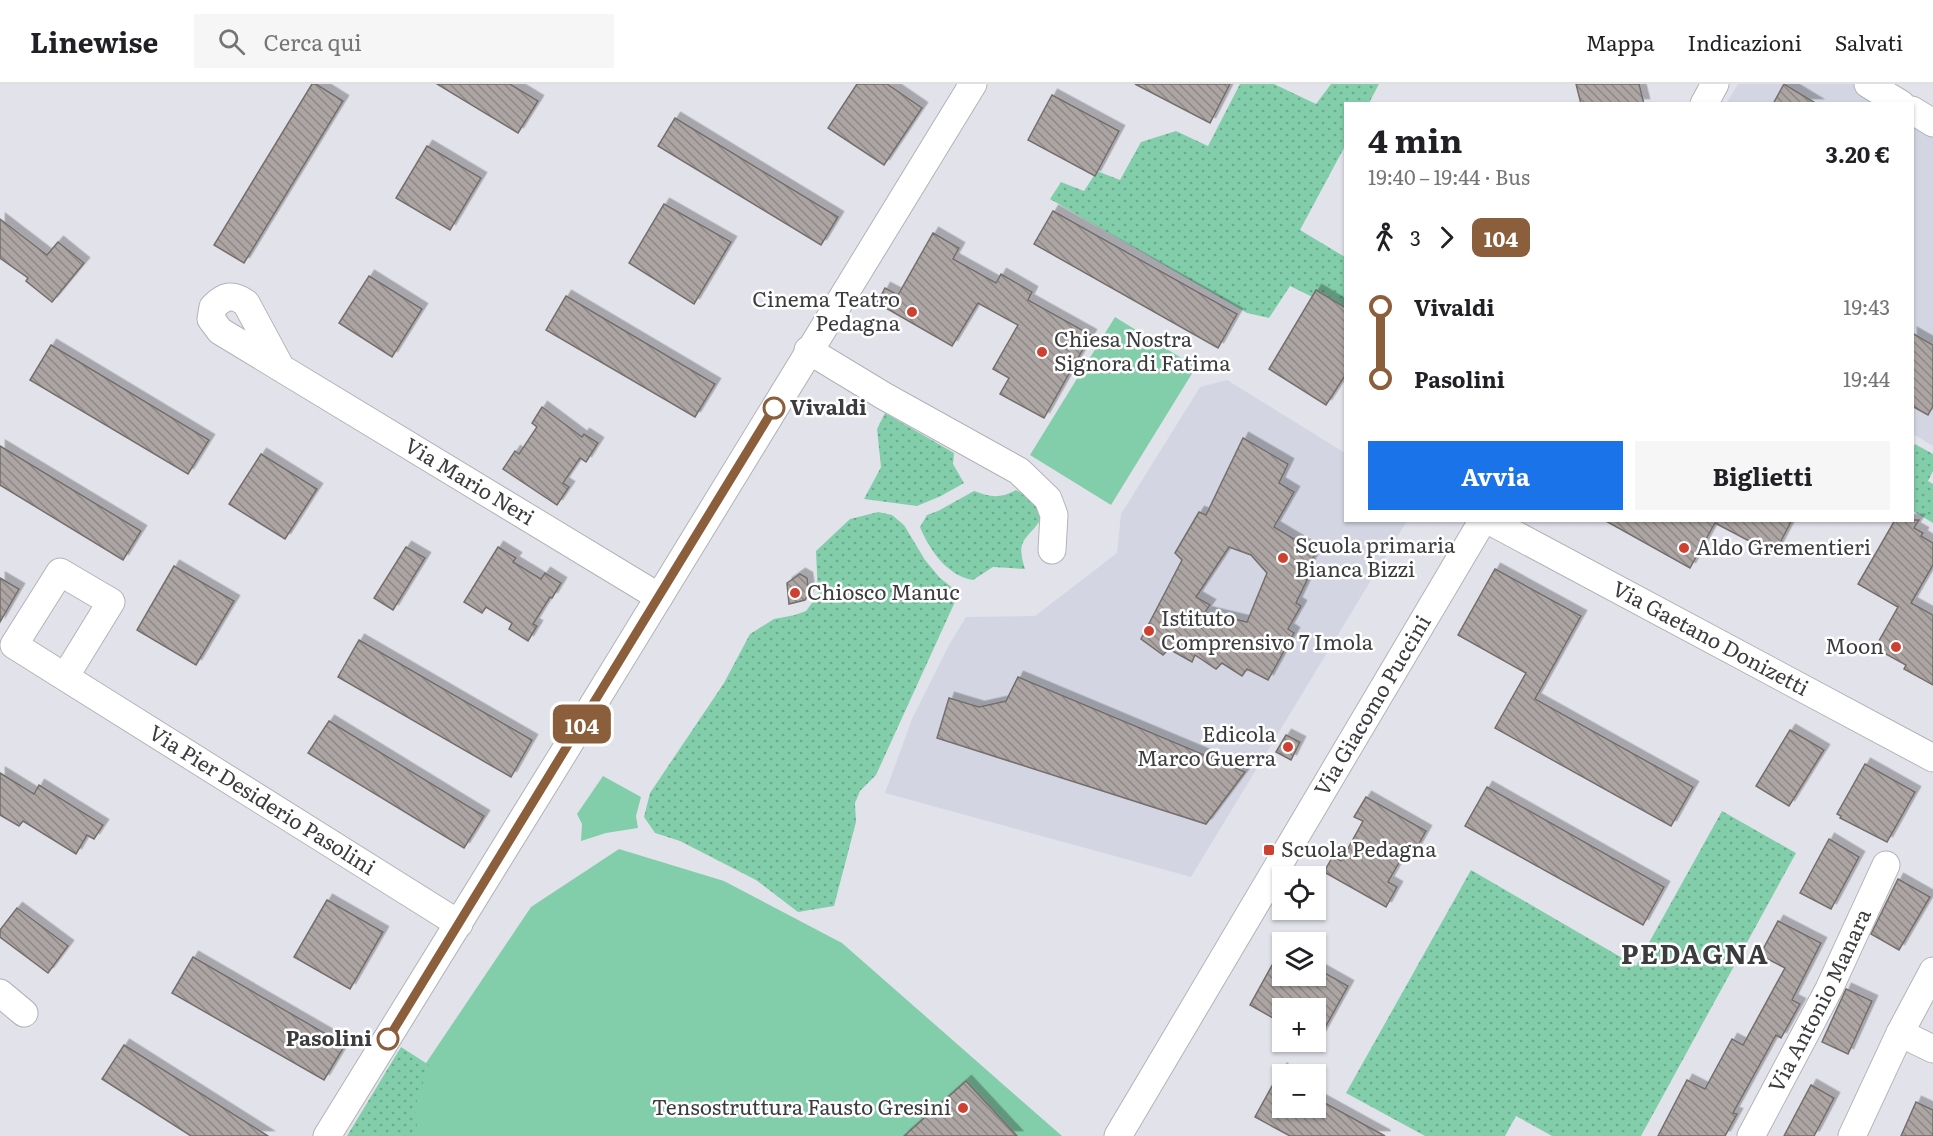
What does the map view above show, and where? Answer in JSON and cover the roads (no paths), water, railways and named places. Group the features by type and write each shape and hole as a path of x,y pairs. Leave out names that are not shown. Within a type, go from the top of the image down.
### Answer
{"street":[{"path":"327,1136 973,84"},
{"path":"1705,102 1715,84"},
{"path":"1725,102 1735,84"},
{"path":"1868,84 1898,102"},
{"path":"1914,111 1933,123"},
{"path":"808,350 884,396 1019,471 1048,499 1054,515 1052,550"},
{"name":"Via Mario Neri","path":"281,368 660,597"},
{"name":"Via Giacomo Puccini","path":"1102,1136 1228,933 1463,522"},
{"name":"Via Giacomo Puccini","path":"1255,887 1373,708 1482,522"},
{"name":"Via Gaetano Donizetti","path":"1492,522 1933,758"},
{"name":"Via Pier Desiderio Pasolini","path":"65,677 459,924"},
{"name":"Via Antonio Manara","path":"1751,1136 1828,989 1886,865"},
{"name":"Via Giacomo Puccini","path":"1119,1136 1228,933"},
{"path":"1852,1136 1900,1033 1933,972"},
{"path":"0,993 24,1013"},
{"path":"1900,1033 1933,1049"}],"place":[{"name":"Cinema Teatro Pedagna","path":"912,312"},
{"name":"Chiesa Nostra Signora di Fatima","path":"1042,352"},
{"name":"Vivaldi","path":"774,408"},
{"name":"Aldo Grementieri","path":"1684,548"},
{"name":"Scuola primaria Bianca Bizzi","path":"1283,558"},
{"name":"Chiosco Manuc","path":"795,593"},
{"name":"Istituto Comprensivo 7 Imola","path":"1149,631"},
{"name":"Moon","path":"1896,647"},
{"name":"Edicola Marco Guerra","path":"1288,747"},
{"name":"Scuola Pedagna","path":"1269,850"},
{"name":"Pasolini","path":"388,1039"},
{"name":"Tensostruttura Fausto Gresini","path":"963,1108"}],"district":[{"name":"PEDAGNA","path":"1695,955"}]}
